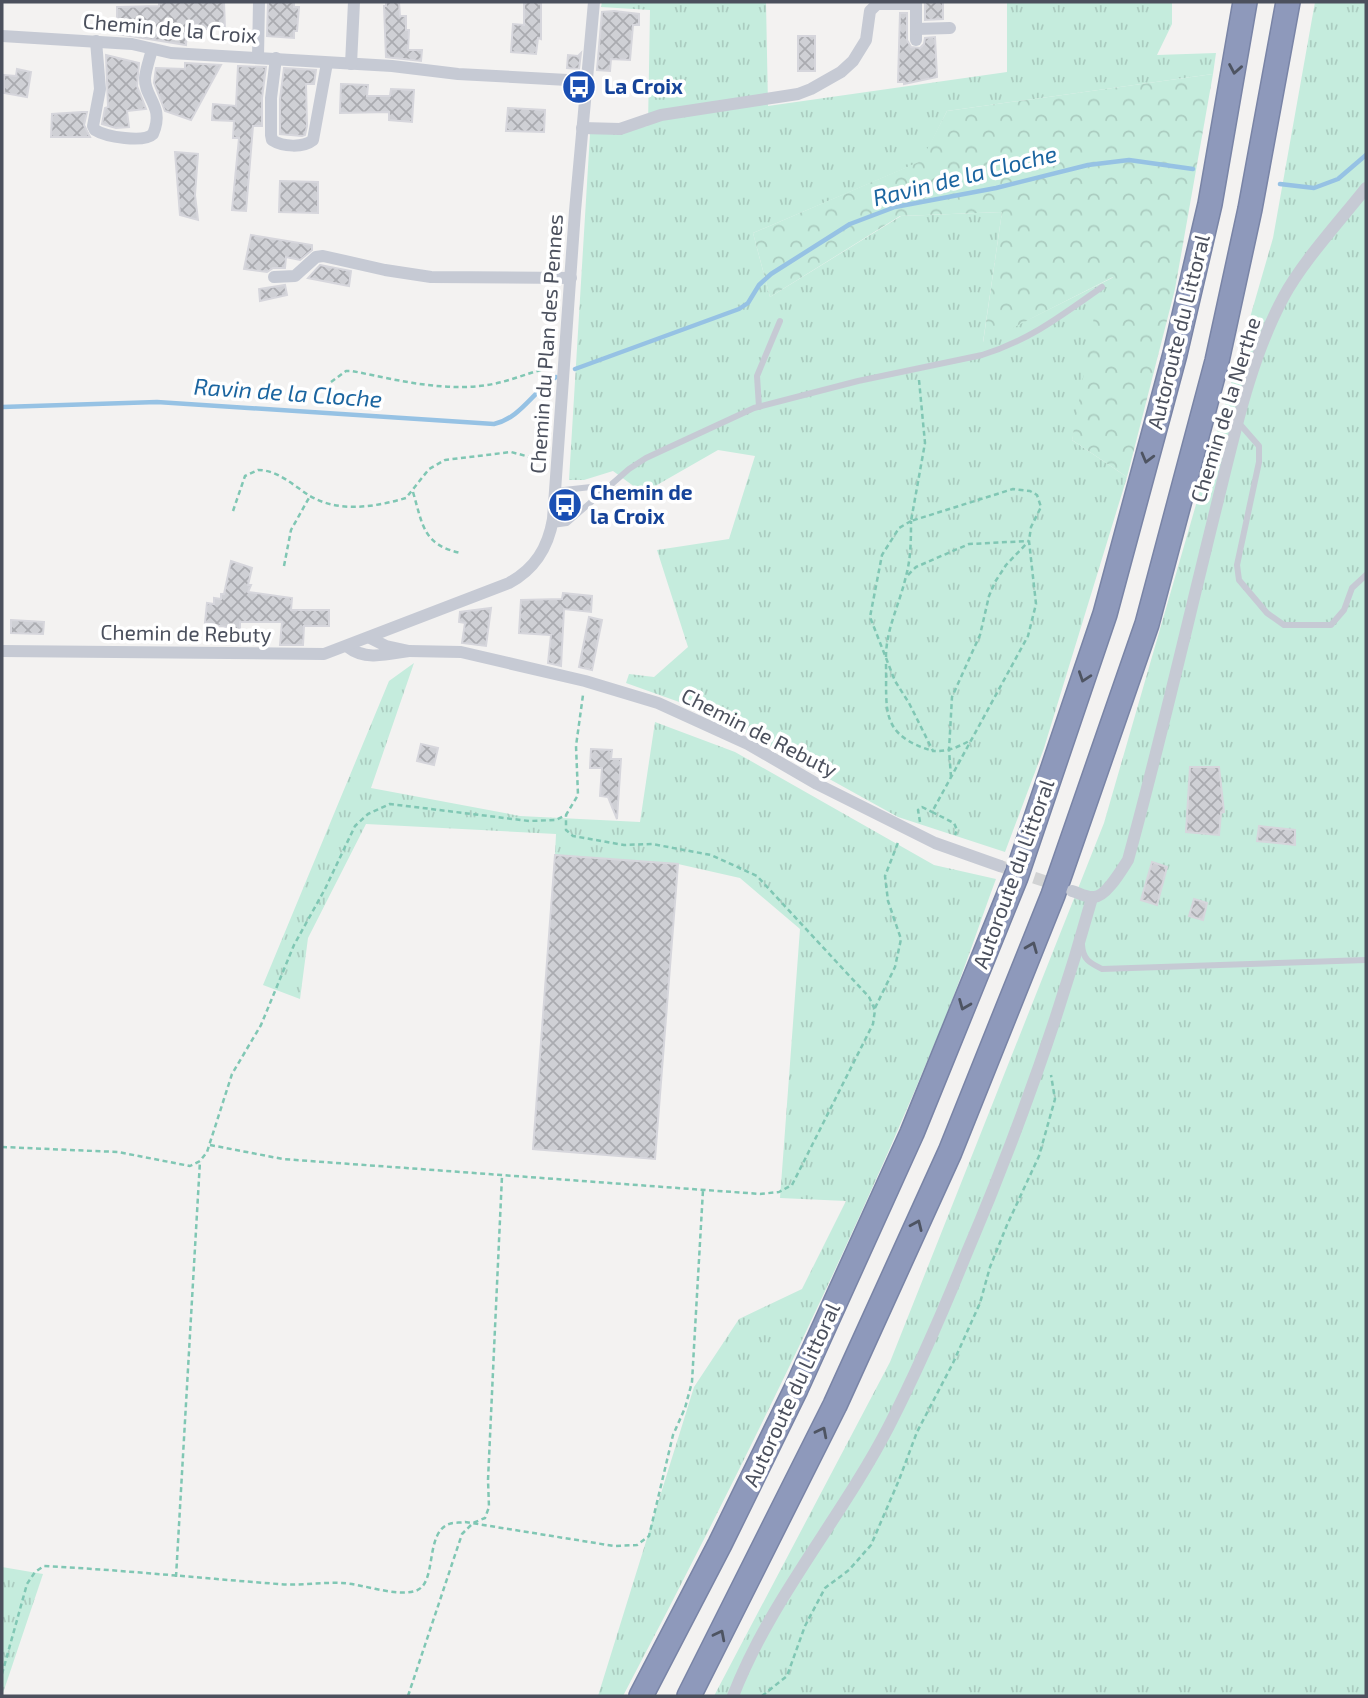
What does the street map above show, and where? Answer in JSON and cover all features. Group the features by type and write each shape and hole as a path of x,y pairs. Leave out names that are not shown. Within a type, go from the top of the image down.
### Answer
{"highway":[{"name":"Autoroute du Littoral","path":"641,1696 802,1377 912,1133 1016,877 1105,614 1175,354 1210,204 1245,2"},
{"name":"Autoroute du Littoral","path":"689,1696 858,1355 950,1152 1053,895 1147,624 1217,361 1251,209 1288,2"}],"street":[{"path":"258,57 259,2"},
{"path":"351,64 354,2"},
{"name":"Chemin du Plan des Pennes","path":"348,647 517,579 543,552 552,525 558,462 582,128 594,2"},
{"path":"582,128 620,129 661,115 798,94 828,80 853,61 866,40 870,11 877,4 916,3 916,34 950,28"},
{"name":"Chemin de la Croix","path":"2,36 132,44 171,53 586,81"},
{"path":"96,41 100,89 93,126 104,135 145,139 153,134 157,119 156,110 145,78 152,49"},
{"path":"276,58 271,98 271,135 272,140 281,145 304,145 313,140 327,63"},
{"name":"Chemin de la Nerthe","path":"1092,898 1100,896 1107,889 1128,860 1153,771 1238,422 1270,324 1284,296 1366,188"},
{"path":"274,277 295,276 316,257 323,256 431,277 571,278"},
{"name":"Chemin de Rebuty","path":"370,638 386,646 409,651"},
{"name":"Chemin de Rebuty","path":"2,651 317,655 348,647 356,652 374,655 409,651 461,652 585,681 658,703 737,739 817,784 912,831 1000,866"},
{"path":"733,1696 745,1664 781,1598 854,1488 889,1425 943,1310 1011,1148 1082,937 1092,898 1072,891"}],"lane":[{"path":"552,525 567,523 629,469 646,458 759,407 800,395 982,355 1027,338 1102,287"},
{"path":"759,407 757,376 780,321"},
{"path":"1238,422 1259,446 1259,462 1237,565 1239,580 1267,613 1284,625 1331,625 1344,610 1352,588 1366,575"},
{"path":"555,491 611,485"},
{"path":"1082,937 1082,955 1086,961 1102,969 1366,960"}],"path":[{"path":"331,382 346,371 352,371 407,382 462,387 491,384 549,367 564,366"},
{"path":"918,369 925,443 911,521 911,549 906,576 886,644 886,708 892,724 915,746 933,751 949,750 972,740"},
{"path":"233,511 245,477 258,470 277,474 310,496 335,507 347,507 406,498 429,469 445,460 511,452 558,462"},
{"path":"932,812 1028,636 1033,622 1037,589 1029,541 1031,527 1041,507 1037,495 1022,489 1013,489 911,521 899,528 882,555 870,617 886,662 933,751"},
{"path":"413,492 430,541 444,550 461,553"},
{"path":"284,566 291,530 310,496"},
{"path":"906,576 916,567 969,544 1029,541"},
{"path":"951,777 949,750 952,696 984,623 989,596 1006,565 1029,541"},
{"path":"585,681 576,746 578,795 566,815 566,830 573,836 624,845 652,844 711,855 757,876 869,998 875,1010"},
{"path":"176,1577 200,1161 210,1145 232,1074 261,1025 294,945 325,889 345,843 355,826 368,814 390,804 529,821 556,820 566,815"},
{"path":"210,1145 283,1159 760,1194 779,1192 792,1185 873,1024 875,1010 895,967 901,939 888,901 885,876 895,846 912,831 918,810 922,807 954,823 956,827 950,848"},
{"path":"762,1696 788,1676 805,1626 825,1588 849,1570 871,1545 917,1432 954,1363 975,1315 1007,1225 1039,1156 1055,1100 1046,1043"},
{"path":"2,1147 118,1152 190,1166 200,1161"},
{"path":"408,1696 462,1534 473,1523 485,1518 489,1507 488,1480 503,1175"},
{"path":"2,1674 27,1584 35,1572 44,1566 110,1569 280,1585 344,1583 404,1592 417,1591 425,1585 438,1532 448,1524 473,1523 614,1546 637,1545 649,1536 673,1435 685,1408 692,1382 703,1190"}],"green space":[{"path":"602,2 766,2 768,106 1007,72 1007,2 1172,2 1172,24 1157,55 1216,53 1213,74 947,111 922,161 753,233 770,297 901,216 1002,212 983,342 1114,277 1072,440 1127,477 1044,748 1005,852 898,817 710,713 626,683 629,674 654,677 688,647 657,550 729,539 755,456 718,450 643,493 613,471 584,480 569,480 590,134 648,126 650,10 601,7"},
{"path":"1315,2 1366,2 1366,1696 714,1696 890,1362 1104,823 1273,238"},
{"path":"1213,74 1175,289 1127,477 1072,440 1095,311 1113,277 983,343 1002,212 900,216 770,297 753,233 921,161 947,111"},
{"path":"414,663 371,788 520,816 640,822 655,722 735,752 934,865 996,879 947,1014 866,1202 748,1451 623,1696 598,1696 694,1387 739,1319 802,1289 846,1201 780,1198 800,929 740,878 678,864 555,855 556,834 366,824 308,938 300,999 263,985 389,681"},
{"path":"2,1567 43,1574 2,1696"}],"building":[{"path":"159,2 224,2 225,29 187,29 186,45 117,34 117,7 159,6"},
{"path":"268,2 294,2 294,7 299,7 294,38 267,36"},
{"path":"386,2 399,2 400,16 406,16 406,30 409,30 408,50 422,50 421,61 386,57"},
{"path":"524,2 541,2 541,39 538,38 536,54 511,52 513,24 524,25"},
{"path":"925,2 943,2 943,19 925,20"},
{"path":"602,12 639,14 639,25 633,25 630,60 611,59 610,71 597,70"},
{"path":"900,13 907,13 907,40 911,47 920,48 925,38 935,37 937,77 904,84 898,82"},
{"path":"798,36 815,36 815,71 798,71"},
{"path":"581,53 579,69 567,68 568,55 578,56"},
{"path":"106,55 139,63 137,86 146,109 127,111 129,127 116,128 102,124 105,108 108,107"},
{"path":"185,63 221,65 191,120 165,111 154,83 156,68 185,69"},
{"path":"238,66 266,67 262,126 253,126 246,211 232,210 239,138 233,138 234,121 212,120 213,104 236,106"},
{"path":"284,68 316,70 314,84 306,84 307,126 305,135 302,136 280,134 280,99"},
{"path":"17,69 31,72 27,97 4,93 4,75 16,76"},
{"path":"341,84 368,85 367,96 390,96 391,89 414,90 412,122 389,120 389,112 340,113"},
{"path":"508,108 545,110 544,132 506,131"},
{"path":"87,112 84,125 90,137 51,137 52,114"},
{"path":"175,152 198,154 195,195 198,220 180,215"},
{"path":"280,181 318,182 318,213 279,212"},
{"path":"251,235 312,245 312,250 300,260 286,257 285,268 273,268 267,272 244,269"},
{"path":"320,265 351,271 349,286 308,278"},
{"path":"285,285 287,295 260,301 259,289"},
{"path":"231,561 252,568 248,592 292,598 291,610 329,610 329,626 304,626 303,645 280,645 282,622 240,622 240,630 205,623 207,603 214,604 214,598 221,599 221,594 224,594"},
{"path":"563,593 592,596 591,612 564,609 561,666 548,663 551,635 519,633 521,600 562,599"},
{"path":"491,608 486,646 462,643 465,623 459,622 460,612"},
{"path":"589,617 602,620 592,670 579,667"},
{"path":"11,620 44,622 43,634 11,633"},
{"path":"421,744 438,748 434,765 417,761"},
{"path":"591,749 612,750 611,759 621,759 617,819 608,797 600,796 602,768 590,768"},
{"path":"1190,767 1219,767 1224,812 1221,813 1219,835 1186,832"},
{"path":"1259,826 1295,830 1295,845 1257,841"},
{"path":"555,855 678,864 655,1159 533,1149"},
{"path":"1152,862 1167,867 1157,905 1141,900"},
{"path":"1194,899 1207,903 1203,920 1189,916"}],"waterway":[{"name":"Ravin de la Cloche","path":"1280,184 1314,188 1338,179 1366,155"},
{"name":"Ravin de la Cloche","path":"575,369 739,309 748,303 759,285 771,274 850,224 895,207 996,188 1088,165 1129,160 1193,169"},
{"name":"Ravin de la Cloche","path":"2,407 157,402 494,424 512,416 556,377"}],"tunnel":[{"path":"1000,866 1059,886"}],"place":[{"name":"La Croix","path":"579,87"},
{"name":"Chemin de la Croix","path":"565,505"}]}
